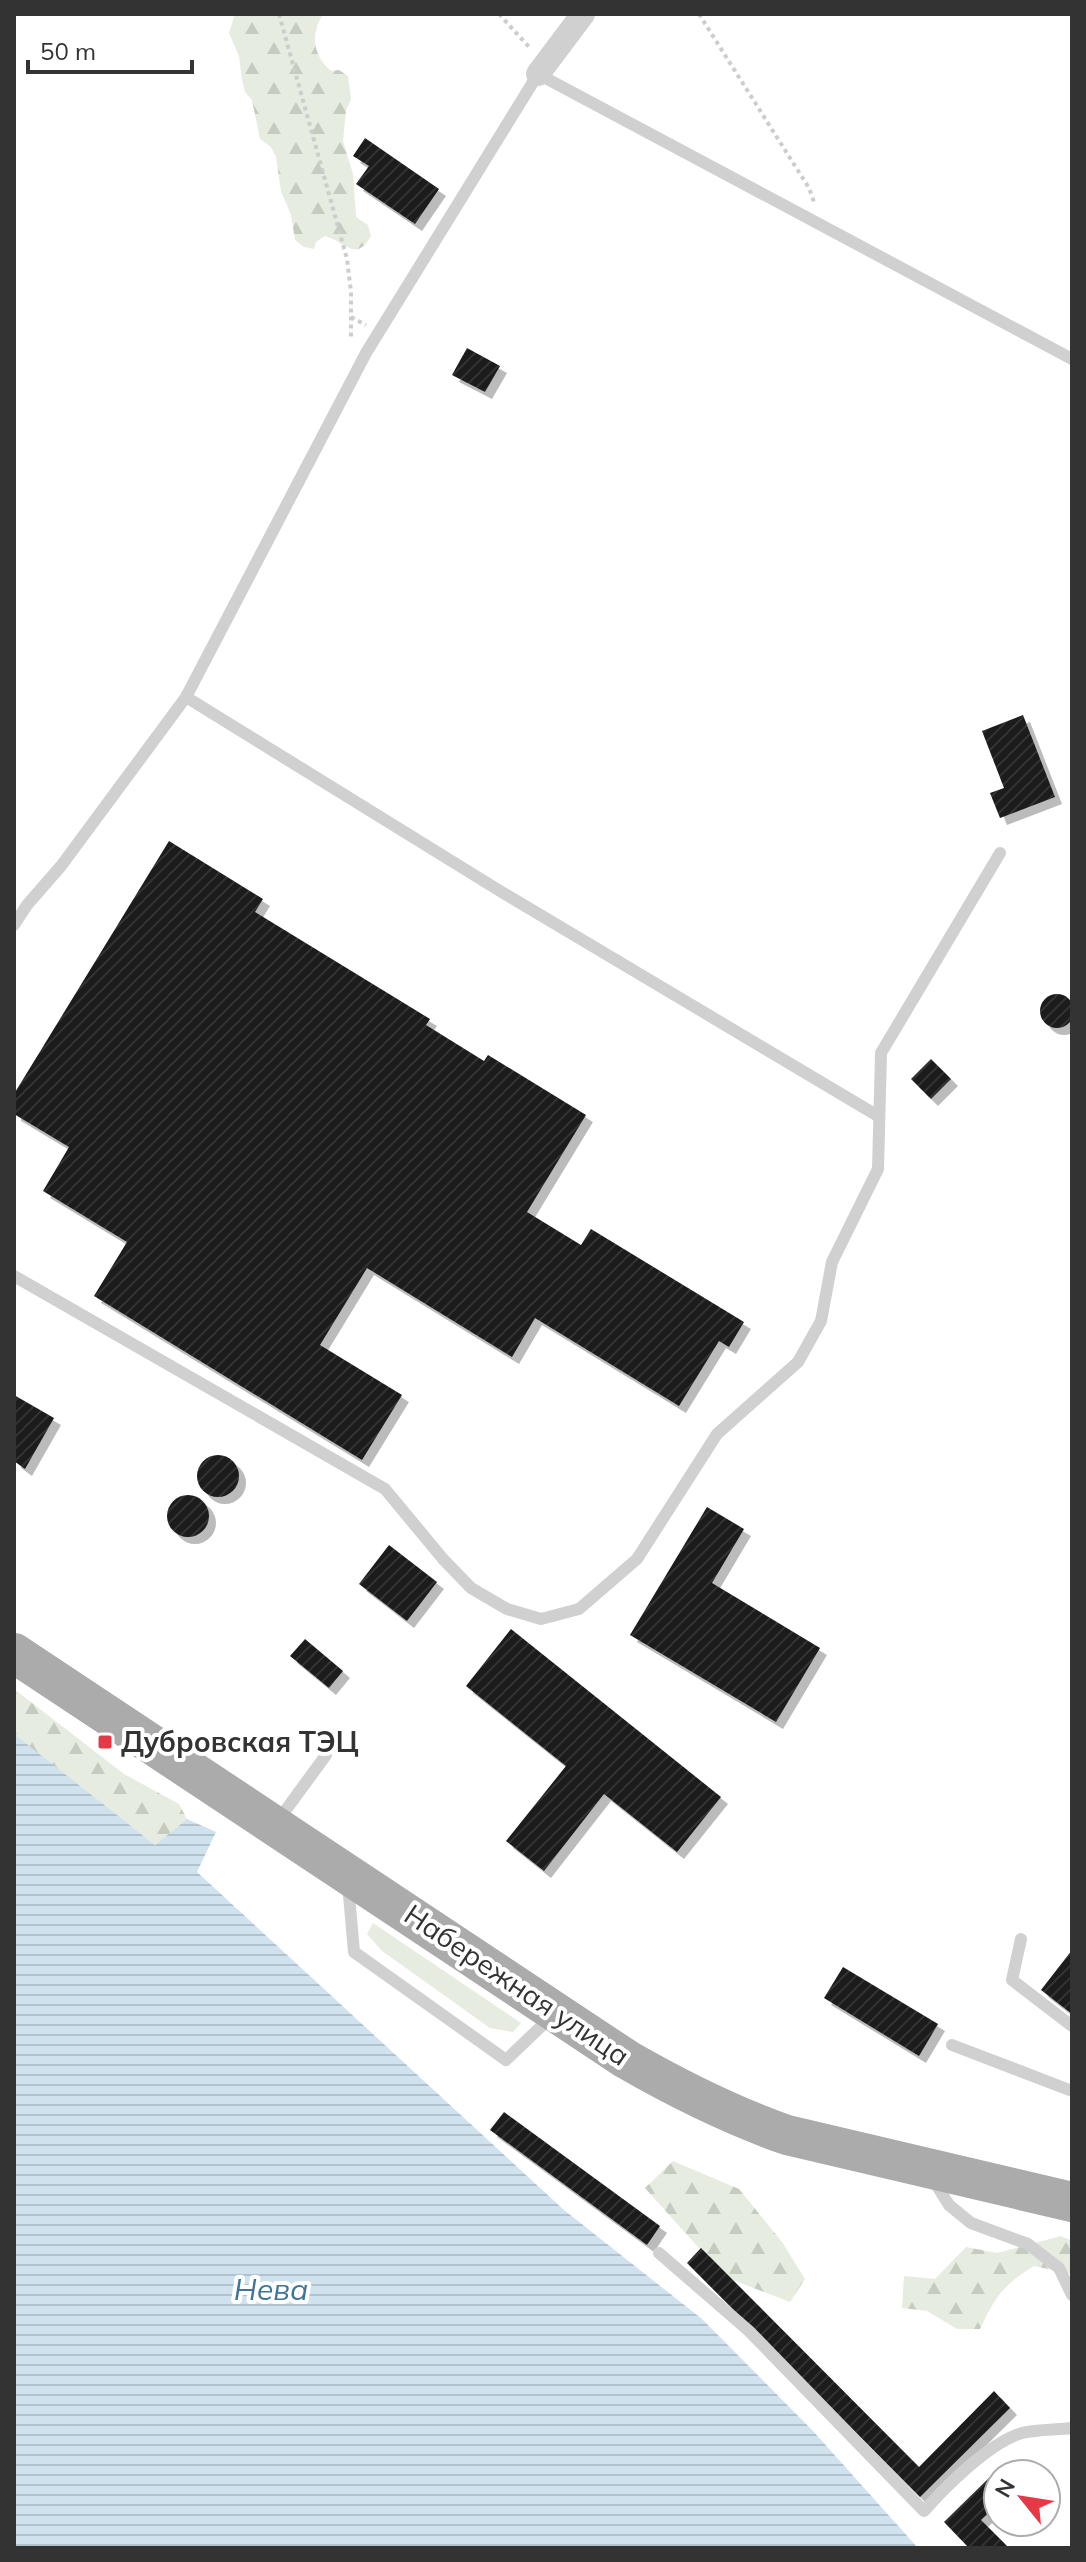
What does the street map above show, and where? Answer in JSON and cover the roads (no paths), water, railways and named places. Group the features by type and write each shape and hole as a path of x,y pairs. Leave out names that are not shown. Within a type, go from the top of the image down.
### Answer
{"main road":[{"name":"Набережная улица","path":"14,1653 556,2013 667,2082 744,2120 787,2135 1072,2202"}],"street":[{"path":"542,70 583,14"}],"lane":[{"path":"14,925 186,697 366,353 542,70 824,227 1072,359"},
{"path":"186,697 500,891 878,1116"},
{"path":"14,1276 385,1489 471,1588 507,1609 541,1619 579,1609 637,1559 717,1434 798,1362 821,1321 832,1262 878,1169 881,1053 1000,853"},
{"path":"275,1825 326,1755"},
{"path":"347,1872 354,1952 506,2060 556,2013"},
{"path":"1021,1939 1012,1980 1072,2026"},
{"path":"952,2045 1072,2091"},
{"path":"926,2169 949,2205 971,2223 1028,2244 1059,2268 1072,2295"},
{"path":"659,2253 749,2331 924,2511 945,2486 990,2451 1021,2433 1072,2428"}],"water":[{"name":"Нева","path":"14,1734 155,1845 187,1819 216,1832 197,1872 564,2210 702,2319 813,2431 918,2548 14,2548"}],"place":[{"name":"Дубровская ТЭЦ","path":"105,1742"}]}
